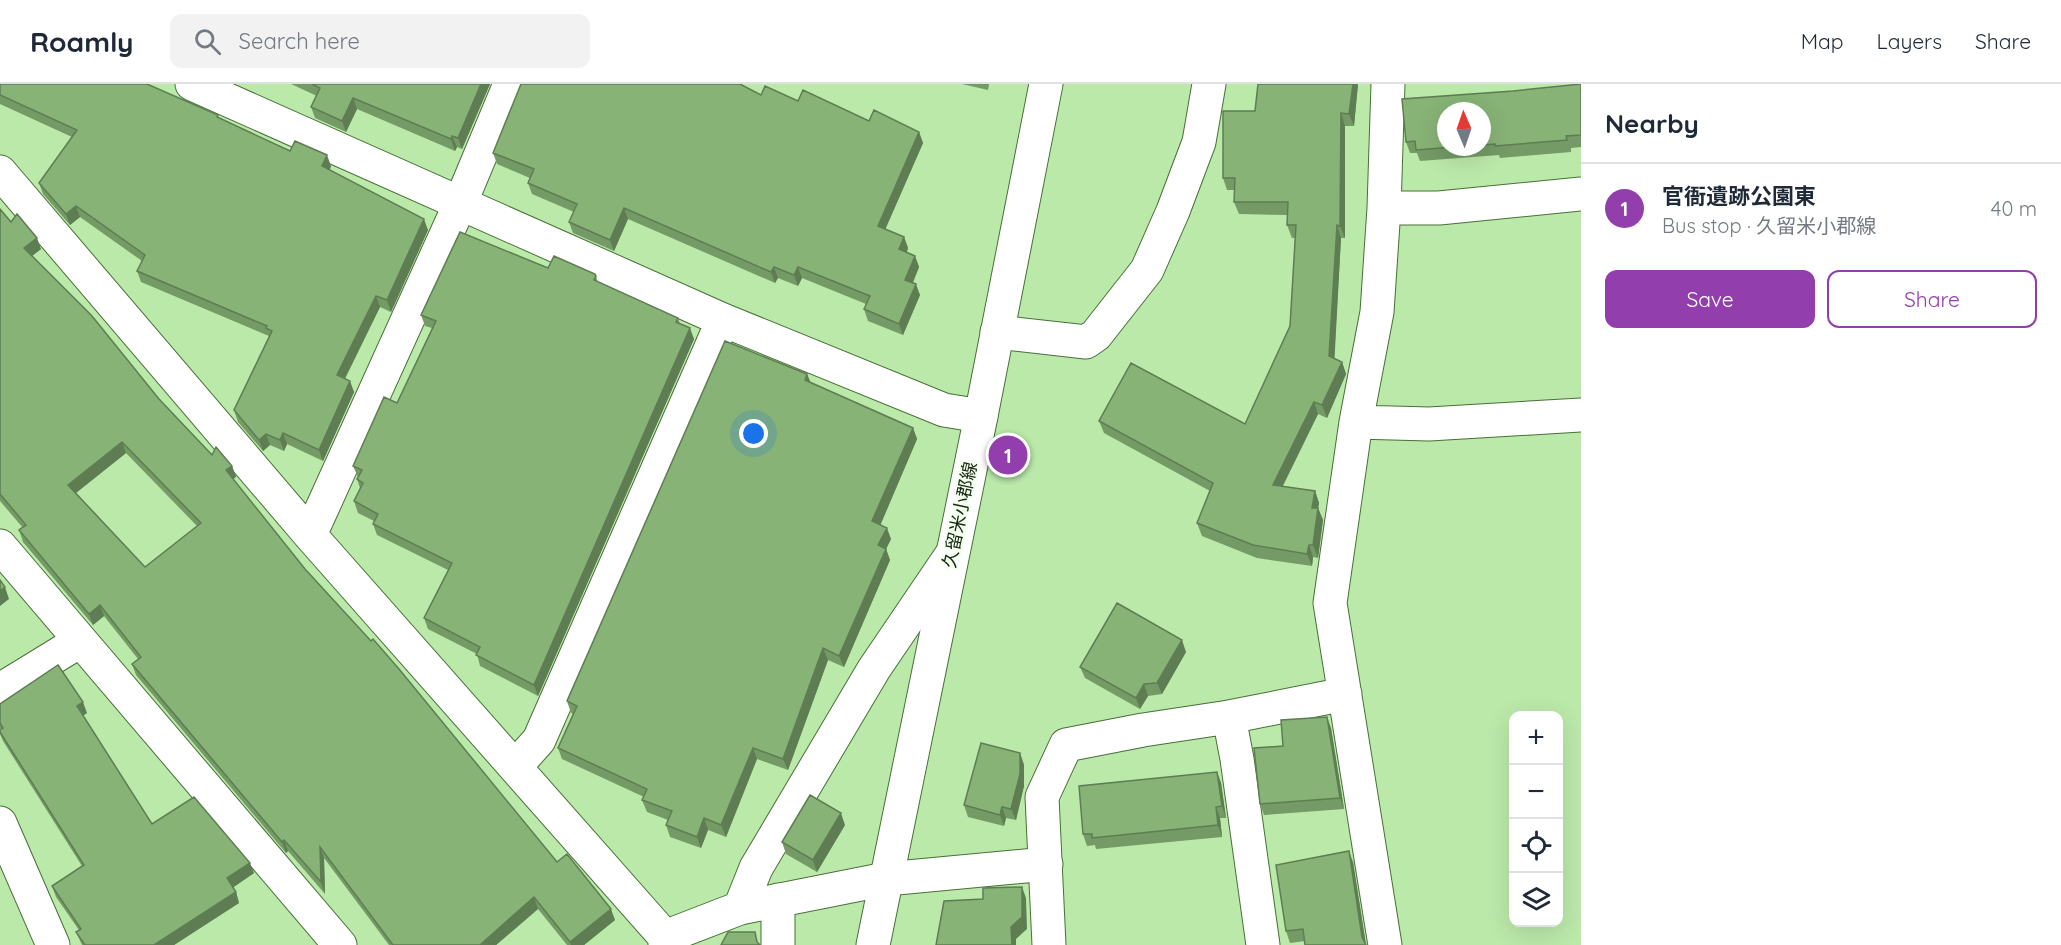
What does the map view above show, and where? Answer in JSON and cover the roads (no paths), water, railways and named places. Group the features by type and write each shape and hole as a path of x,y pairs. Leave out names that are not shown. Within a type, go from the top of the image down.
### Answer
{"street":[{"path":"192,84 228,91 460,204 723,320 944,410 981,416"},
{"path":"310,535 460,204 510,84"},
{"name":"久留米小郡線","path":"873,945 1046,84"},
{"path":"997,333 1086,342 1096,335 1147,270 1173,211 1199,142 1209,84"},
{"path":"1385,945 1330,603 1356,422 1377,312 1384,208 1388,84"},
{"path":"0,172 310,535 665,941 740,908 778,900 886,879 1046,864"},
{"path":"1384,208 1439,208 1581,194"},
{"path":"515,767 539,740 723,320"},
{"path":"1356,422 1430,424 1581,415"},
{"path":"0,546 340,945"},
{"path":"740,908 756,868 868,679 952,554"},
{"path":"0,690 81,641"},
{"path":"1049,945 1042,797 1066,745 1345,694"},
{"path":"1228,717 1237,759 1263,945"},
{"path":"0,823 53,945"},
{"path":"778,900 778,945"}],"place":[{"name":"官衙遺跡公園東","path":"1008,455"}]}
